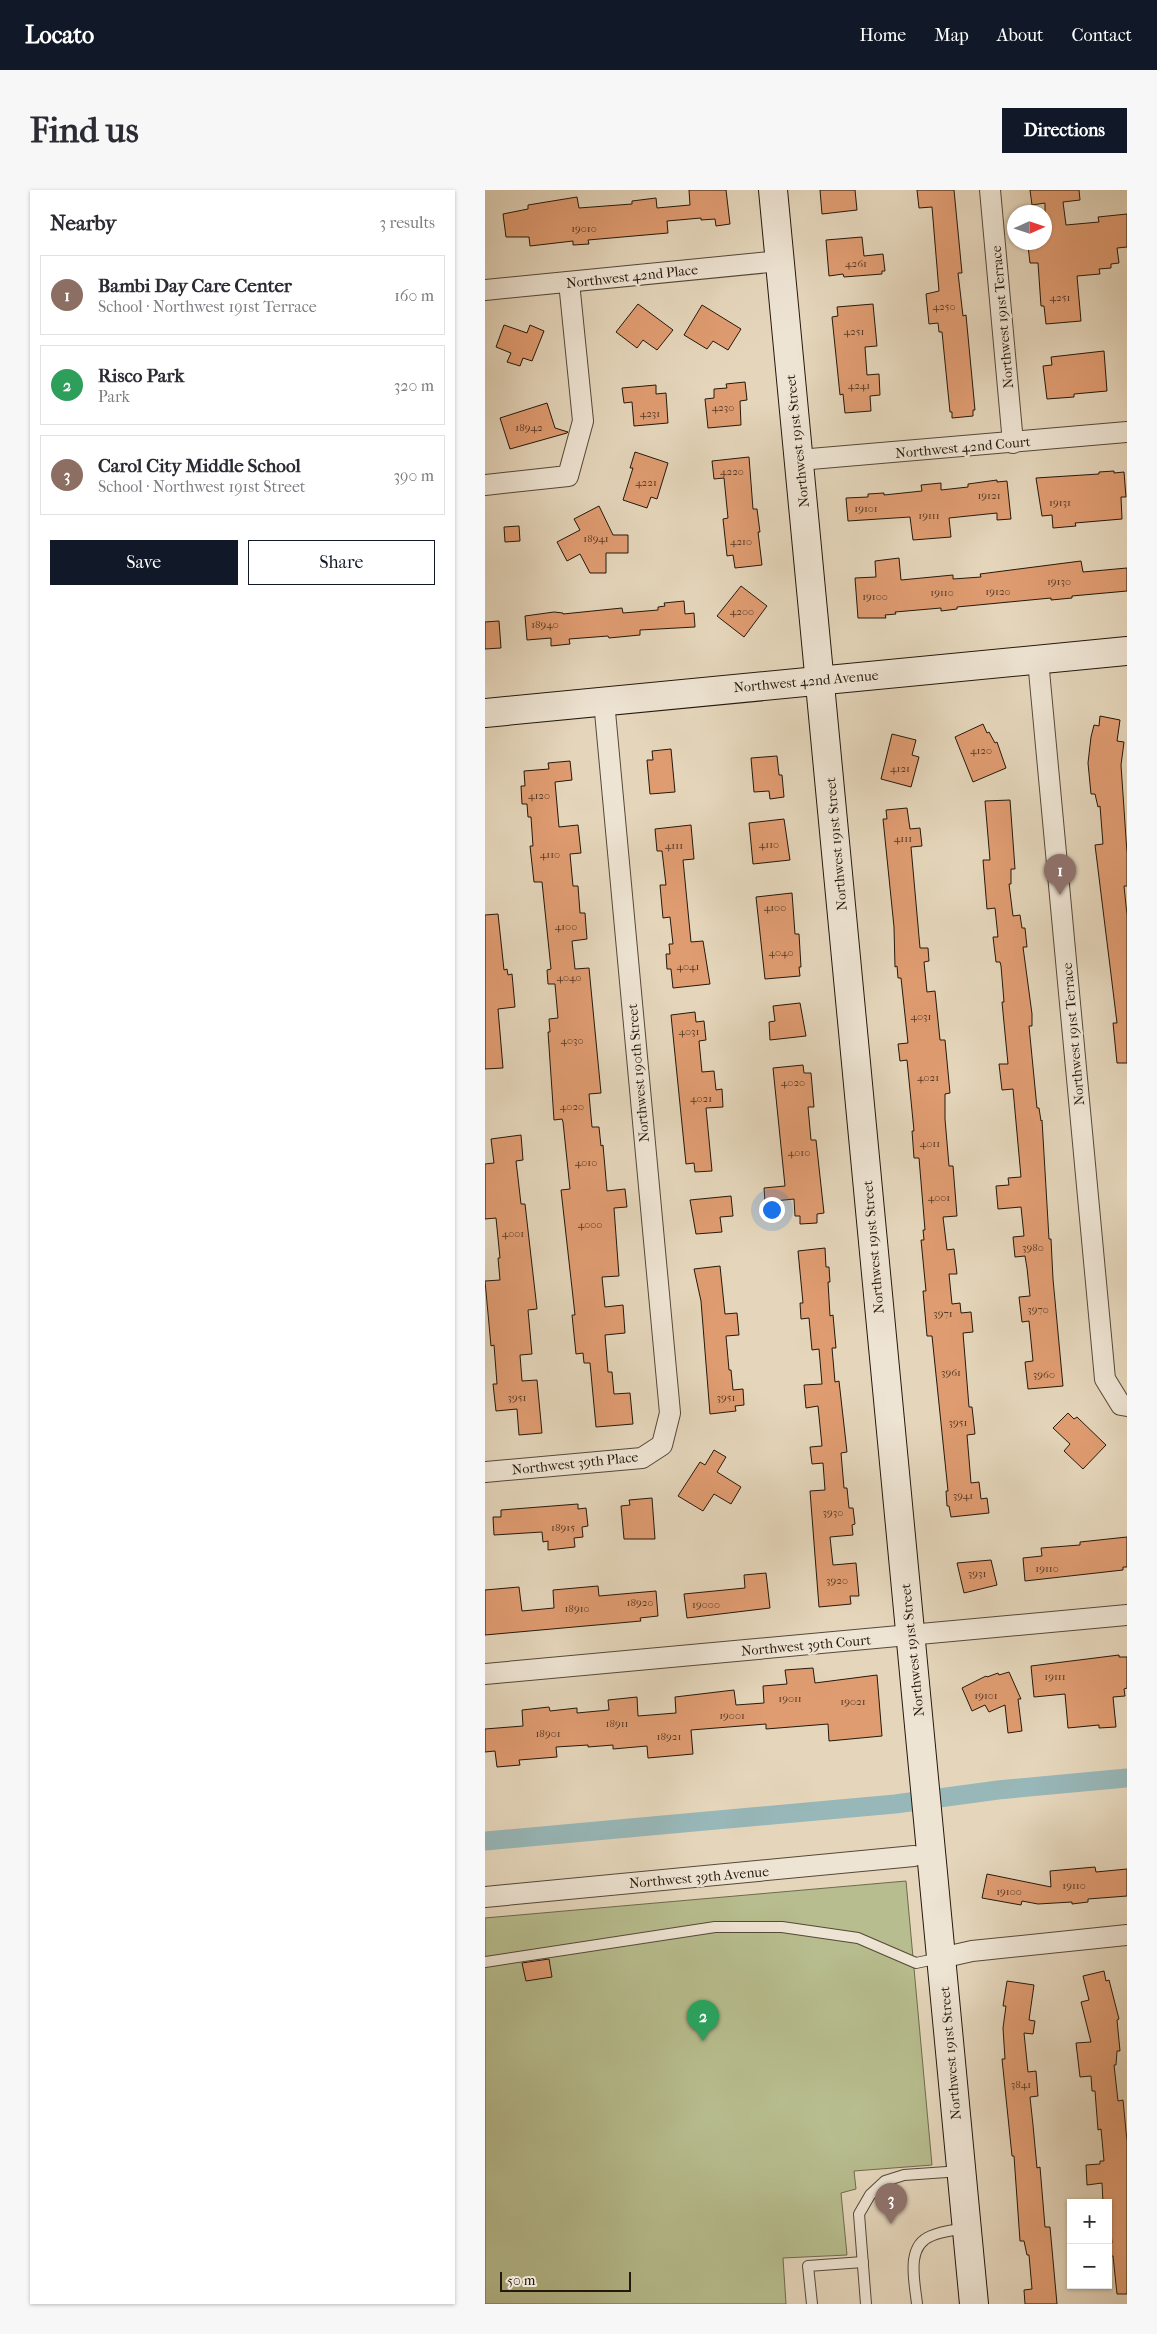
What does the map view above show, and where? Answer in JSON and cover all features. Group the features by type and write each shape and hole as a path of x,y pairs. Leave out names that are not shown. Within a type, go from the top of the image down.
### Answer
{"street":[{"name":"Northwest 191st Street","path":"773,190 974,2304"},
{"name":"Northwest 191st Terrace","path":"990,190 1013,443"},
{"name":"Northwest 42nd Place","path":"485,290 780,261"},
{"path":"485,485 567,476 583,421 569,282"},
{"name":"Northwest 42nd Court","path":"799,460 1127,432"},
{"name":"Northwest 42nd Avenue","path":"485,713 1127,651"},
{"name":"Northwest 191st Terrace","path":"1037,660 1105,1378 1124,1405"},
{"name":"Northwest 190th Street","path":"603,701 670,1414 662,1445"},
{"name":"Northwest 39th Place","path":"485,1472 642,1458 662,1445"},
{"name":"Northwest 39th Court","path":"485,1674 1127,1615"},
{"name":"Northwest 39th Avenue","path":"485,1897 914,1856"},
{"path":"941,1958 971,1952 1127,1935"}],"lane":[{"path":"485,1962 715,1927 782,1927 857,1938 916,1963 941,1958"},
{"path":"866,2304 859,2214 870,2195 885,2181 904,2175 961,2171"},
{"path":"917,2304 913,2264 917,2246 929,2236 967,2228"},
{"path":"812,2304 809,2266 863,2262"}],"green space":[{"path":"906,1881 932,2165 854,2171 856,2189 841,2193 847,2255 783,2258 786,2304 485,2304 485,1918"}],"building":[{"path":"689,190 726,190 730,224 716,226 715,219 701,220 701,218 667,221 668,233 588,240 589,244 573,245 573,241 530,246 529,237 506,237 503,214 528,209 528,205 577,197 579,208 632,204 632,201 656,198 657,208 690,205"},
{"path":"820,190 855,190 857,210 822,214"},
{"path":"917,190 954,190 962,273 958,273 963,316 966,315 975,410 973,410 973,416 952,418 952,412 950,412 942,332 939,332 938,323 929,324 926,294 939,291 932,207 919,208"},
{"path":"1030,190 1079,190 1080,200 1063,202 1066,225 1099,222 1098,217 1127,214 1127,247 1117,248 1119,263 1111,264 1111,268 1099,269 1100,274 1077,276 1081,321 1046,324 1044,306 1041,306 1038,263 1030,263 1028,250 1052,250 1052,205 1045,205 1045,203 1032,205"},
{"path":"862,237 864,256 883,254 885,271 882,271 882,274 844,277 843,274 829,276 826,240"},
{"path":"638,304 673,330 657,350 643,340 637,348 616,332"},
{"path":"873,304 877,346 865,347 867,375 879,374 880,395 870,396 871,411 845,413 843,394 840,395 832,317 838,316 837,307"},
{"path":"702,305 741,329 728,350 713,341 707,349 684,335"},
{"path":"504,325 527,333 530,325 544,331 532,361 523,358 520,366 507,362 511,353 496,347"},
{"path":"1104,351 1107,391 1074,394 1074,397 1047,399 1043,366 1052,365 1051,357"},
{"path":"745,382 747,400 740,401 741,425 708,428 705,399 714,398 714,389 727,388 726,384"},
{"path":"656,385 656,394 666,393 668,423 634,426 632,402 624,403 622,388"},
{"path":"547,403 555,428 568,432 510,449 500,418"},
{"path":"635,452 668,463 657,499 651,497 647,508 623,500 633,468 630,468"},
{"path":"749,457 753,509 757,509 762,565 735,568 733,555 727,556 723,519 728,518 724,478 714,479 712,461"},
{"path":"1114,471 1114,473 1124,472 1126,497 1121,497 1122,519 1075,523 1076,526 1053,528 1052,515 1042,516 1036,478 1099,474 1099,472"},
{"path":"997,480 997,482 1007,481 1011,519 997,520 997,513 949,518 951,537 913,540 910,517 848,521 846,498 868,497 868,494 884,493 884,495 922,491 921,485 941,483 941,490 968,487 968,484"},
{"path":"599,506 613,535 628,535 628,553 606,553 606,573 590,573 580,554 567,561 557,542 580,530 574,519"},
{"path":"519,526 520,541 505,542 504,527"},
{"path":"899,558 901,580 953,575 953,579 981,577 980,574 1081,561 1083,572 1127,568 1127,591 1072,596 1072,598 1051,600 1051,598 957,607 957,609 941,611 941,608 895,612 896,614 885,615 886,618 858,618 855,578 876,577 875,561"},
{"path":"741,586 767,606 744,637 717,616"},
{"path":"684,601 685,614 694,613 695,627 640,630 640,635 609,638 608,636 569,639 570,644 551,646 551,638 527,640 525,616 554,612 563,614 622,608 623,613 658,610 658,607 665,606 664,603"},
{"path":"499,621 501,648 485,649 485,622"},
{"path":"1100,716 1120,720 1117,741 1124,742 1121,765 1127,853 1127,886 1124,886 1127,915 1127,1063 1117,1063 1113,1023 1117,1023 1095,845 1103,844 1100,806 1098,807 1095,794 1091,794 1088,763 1094,725 1099,726"},
{"path":"983,724 987,733 989,732 995,743 997,742 1006,768 973,782 955,737"},
{"path":"892,734 916,740 912,755 919,757 911,787 881,779"},
{"path":"671,749 675,792 650,794 647,760 653,760 652,751"},
{"path":"777,756 779,775 782,775 784,797 770,799 769,791 754,792 751,758"},
{"path":"570,761 572,780 555,782 559,827 578,825 581,853 570,854 573,886 578,886 580,913 585,913 587,939 572,941 575,969 589,968 601,1093 589,1094 592,1127 599,1127 601,1146 603,1145 607,1191 625,1189 627,1207 614,1208 619,1276 602,1277 605,1307 623,1305 625,1333 605,1335 608,1372 612,1372 614,1394 630,1393 633,1424 596,1427 590,1363 584,1363 583,1353 576,1354 572,1315 575,1315 561,1190 570,1189 563,1122 562,1119 554,1120 548,1032 550,1032 549,1019 558,1018 555,984 548,984 547,970 551,969 542,882 534,882 530,846 533,846 531,817 528,817 527,804 522,804 521,786 525,786 524,771 549,769 548,763"},
{"path":"1010,800 1015,869 1011,869 1011,884 1009,884 1013,916 1020,915 1022,928 1025,928 1027,947 1023,947 1032,1014 1032,1026 1029,1026 1037,1108 1039,1108 1042,1120 1049,1239 1051,1239 1063,1386 1028,1389 1025,1362 1033,1361 1029,1321 1022,1322 1019,1297 1030,1296 1025,1256 1015,1257 1013,1237 1024,1236 1021,1207 998,1209 996,1186 1009,1185 1008,1178 1021,1177 1013,1089 1002,1090 999,1064 1008,1064 1002,1002 1004,1002 1001,966 1000,962 996,962 993,937 998,937 995,908 987,909 983,860 990,860 985,801"},
{"path":"907,808 910,829 920,828 922,846 911,847 920,948 928,948 929,961 924,962 927,992 935,991 940,1040 945,1040 950,1093 945,1094 945,1119 949,1166 953,1166 957,1216 943,1217 947,1250 954,1249 957,1274 949,1274 952,1304 960,1303 961,1313 971,1312 973,1332 963,1333 969,1407 972,1407 975,1434 967,1435 971,1483 979,1482 981,1499 987,1498 989,1513 951,1517 949,1506 947,1506 946,1491 948,1491 932,1336 927,1336 923,1291 926,1291 921,1240 924,1240 923,1230 925,1230 919,1158 914,1158 912,1131 914,1131 907,1060 900,1061 898,1044 908,1043 901,978 898,978 897,966 895,967 894,927 883,819 887,819 886,810"},
{"path":"784,819 790,860 753,864 749,823"},
{"path":"691,825 694,859 683,860 691,942 703,941 710,984 673,988 671,969 667,969 666,954 670,954 669,944 673,944 670,917 663,918 660,885 666,885 662,851 657,851 655,829"},
{"path":"792,893 795,934 799,934 800,976 765,979 756,897"},
{"path":"498,914 504,970 507,969 508,975 512,974 515,1007 498,1009 503,1068 485,1069 485,915"},
{"path":"800,1003 806,1036 770,1040 769,1022 775,1021 773,1006"},
{"path":"695,1012 696,1022 704,1021 706,1040 699,1041 702,1072 714,1071 716,1090 722,1089 723,1107 706,1108 712,1171 695,1172 694,1163 686,1164 671,1015"},
{"path":"803,1065 804,1073 811,1073 814,1107 808,1107 811,1140 816,1140 824,1213 817,1214 817,1223 800,1224 800,1216 795,1216 794,1199 765,1202 764,1188 785,1186 773,1068"},
{"path":"521,1135 523,1160 516,1161 521,1204 525,1204 537,1309 528,1310 532,1354 520,1355 522,1381 537,1380 542,1433 519,1435 517,1409 496,1411 493,1384 497,1384 494,1345 491,1346 485,1281 500,1280 498,1258 500,1258 496,1218 485,1219 485,1164 494,1163 491,1139"},
{"path":"731,1196 733,1216 720,1217 722,1232 696,1234 690,1200"},
{"path":"825,1248 826,1267 829,1267 830,1316 833,1315 836,1348 832,1348 835,1382 839,1381 847,1452 841,1453 844,1488 847,1488 849,1508 853,1508 855,1524 852,1525 853,1535 830,1537 833,1565 856,1563 859,1596 850,1596 851,1604 819,1607 810,1491 825,1490 823,1463 812,1464 810,1447 822,1446 818,1406 806,1408 804,1385 822,1384 819,1349 812,1350 809,1318 801,1319 800,1303 803,1303 798,1251"},
{"path":"720,1266 725,1314 737,1313 739,1335 726,1336 729,1370 731,1370 733,1390 743,1389 744,1405 735,1406 736,1411 710,1414 701,1301 694,1269"},
{"path":"1068,1413 1074,1419 1077,1417 1106,1445 1083,1469 1064,1451 1070,1444 1053,1428"},
{"path":"714,1450 726,1457 717,1472 741,1487 731,1504 714,1494 703,1511 678,1496 700,1462 705,1465"},
{"path":"652,1498 655,1539 624,1539 621,1506 630,1505 629,1500"},
{"path":"578,1504 578,1509 586,1508 588,1526 582,1527 583,1537 574,1538 575,1547 548,1550 548,1541 543,1542 542,1532 494,1535 493,1517 501,1517 501,1510"},
{"path":"1127,1537 1127,1567 1123,1567 1123,1570 1025,1581 1023,1558 1042,1556 1041,1548 1080,1545 1080,1542"},
{"path":"991,1560 997,1585 964,1593 957,1563"},
{"path":"766,1573 770,1608 687,1618 684,1594 745,1588 744,1575"},
{"path":"598,1586 599,1596 656,1591 658,1616 640,1618 641,1621 485,1635 485,1590 519,1587 522,1611 554,1608 553,1590"},
{"path":"1119,1655 1119,1657 1127,1657 1127,1688 1124,1689 1125,1696 1113,1697 1116,1727 1099,1728 1099,1725 1068,1728 1065,1694 1034,1697 1031,1666"},
{"path":"813,1668 815,1683 877,1675 882,1736 829,1741 828,1724 766,1729 766,1724 691,1730 693,1754 648,1758 647,1746 613,1749 613,1745 556,1747 557,1757 519,1760 520,1765 497,1767 495,1751 485,1752 485,1729 523,1726 522,1710 549,1707 550,1711 577,1708 577,1713 609,1710 608,1700 637,1697 638,1716 676,1713 675,1697 734,1690 736,1705 764,1703 763,1686 787,1684 785,1670"},
{"path":"1009,1672 1021,1699 1018,1699 1022,1731 1008,1733 1005,1705 989,1712 985,1705 972,1711 962,1688 986,1676"},
{"path":"1095,1867 1096,1872 1127,1869 1127,1896 1088,1899 1088,1902 1072,1904 1072,1902 1038,1904 1022,1901 1021,1905 982,1898 987,1874 1051,1887 1050,1871"},
{"path":"549,1959 552,1977 526,1981 522,1963"},
{"path":"1104,1971 1106,1981 1109,1980 1119,2019 1117,2020 1120,2051 1117,2051 1116,2065 1114,2065 1118,2101 1123,2100 1127,2141 1127,2294 1117,2294 1112,2256 1112,2199 1103,2199 1102,2183 1087,2185 1086,2165 1100,2164 1100,2161 1104,2161 1101,2129 1098,2130 1095,2091 1092,2091 1091,2076 1080,2077 1076,2043 1091,2042 1081,2002 1089,2000 1083,1976"},
{"path":"1007,1981 1034,1985 1029,2020 1035,2021 1033,2034 1024,2033 1028,2072 1036,2071 1038,2096 1030,2097 1037,2168 1040,2167 1045,2227 1050,2227 1057,2304 1025,2304 1024,2290 1032,2289 1029,2255 1027,2255 1024,2241 1020,2241 1014,2156 1012,2156 1002,2059 1005,2059 1003,2028 1006,2006 1003,2006"}],"waterway":[{"path":"485,1841 895,1804 998,1790 1127,1778"}],"place":[{"name":"Bambi Day Care Center","path":"1060,895"},
{"name":"Risco Park","path":"703,2041"},
{"name":"Carol City Middle School","path":"891,2224"}]}
